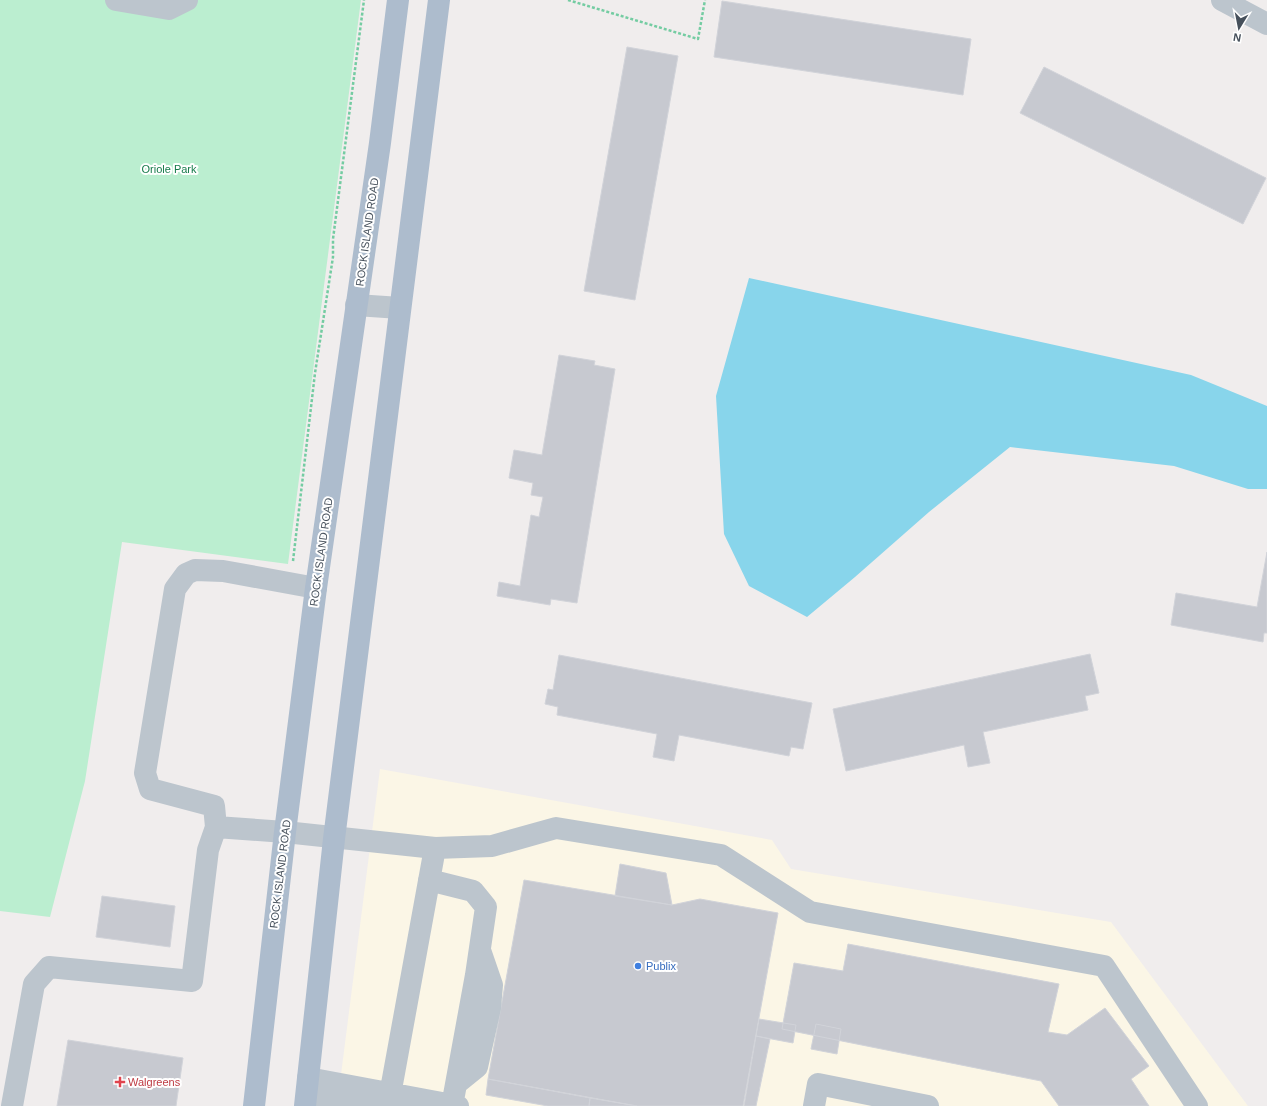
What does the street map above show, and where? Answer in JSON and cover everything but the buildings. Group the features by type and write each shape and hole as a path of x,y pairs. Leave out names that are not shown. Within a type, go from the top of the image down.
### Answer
{"main road":[{"path":"307,1093 334,839 352,708 439,0"},
{"name":"ROCK ISLAND ROAD","path":"254,1106 285,832 316,588 397,3"}],"street":[{"path":"116,0 169,9 187,0"},
{"path":"1222,0 1267,24"},
{"path":"356,305 400,308"},
{"path":"12,1106 34,984 49,967 192,981 208,850 216,827 214,806 150,789 145,773 175,589 186,574 195,570 223,571 248,577 316,588"},
{"path":"216,827 285,832 334,839 435,848 492,846 556,828 722,855 810,912 1104,966 1197,1106"},
{"path":"388,1106 435,848"},
{"path":"429,880 473,891 486,907 480,950 452,1106"},
{"path":"814,1106 818,1084 928,1106"},
{"path":"307,1093 374,1106"},
{"path":"307,1093 458,1106"}],"path":[{"path":"290,584 315,373 333,257 333,239 364,0"},
{"path":"568,0 698,39 705,0"}],"shaded area":[{"path":"380,769 772,840 791,869 1111,922 1248,1106 337,1106"}],"green space":[{"name":"Oriole Park","path":"0,0 361,0 288,564 122,542 85,781 50,917 0,911"}],"water":[{"path":"749,278 1191,375 1267,406 1267,489 1248,489 1174,466 1010,447 929,512 807,617 749,586 724,534 716,396"}],"place":[{"name":"Publix","path":"638,966"},
{"name":"Walgreens","path":"120,1082"}]}
